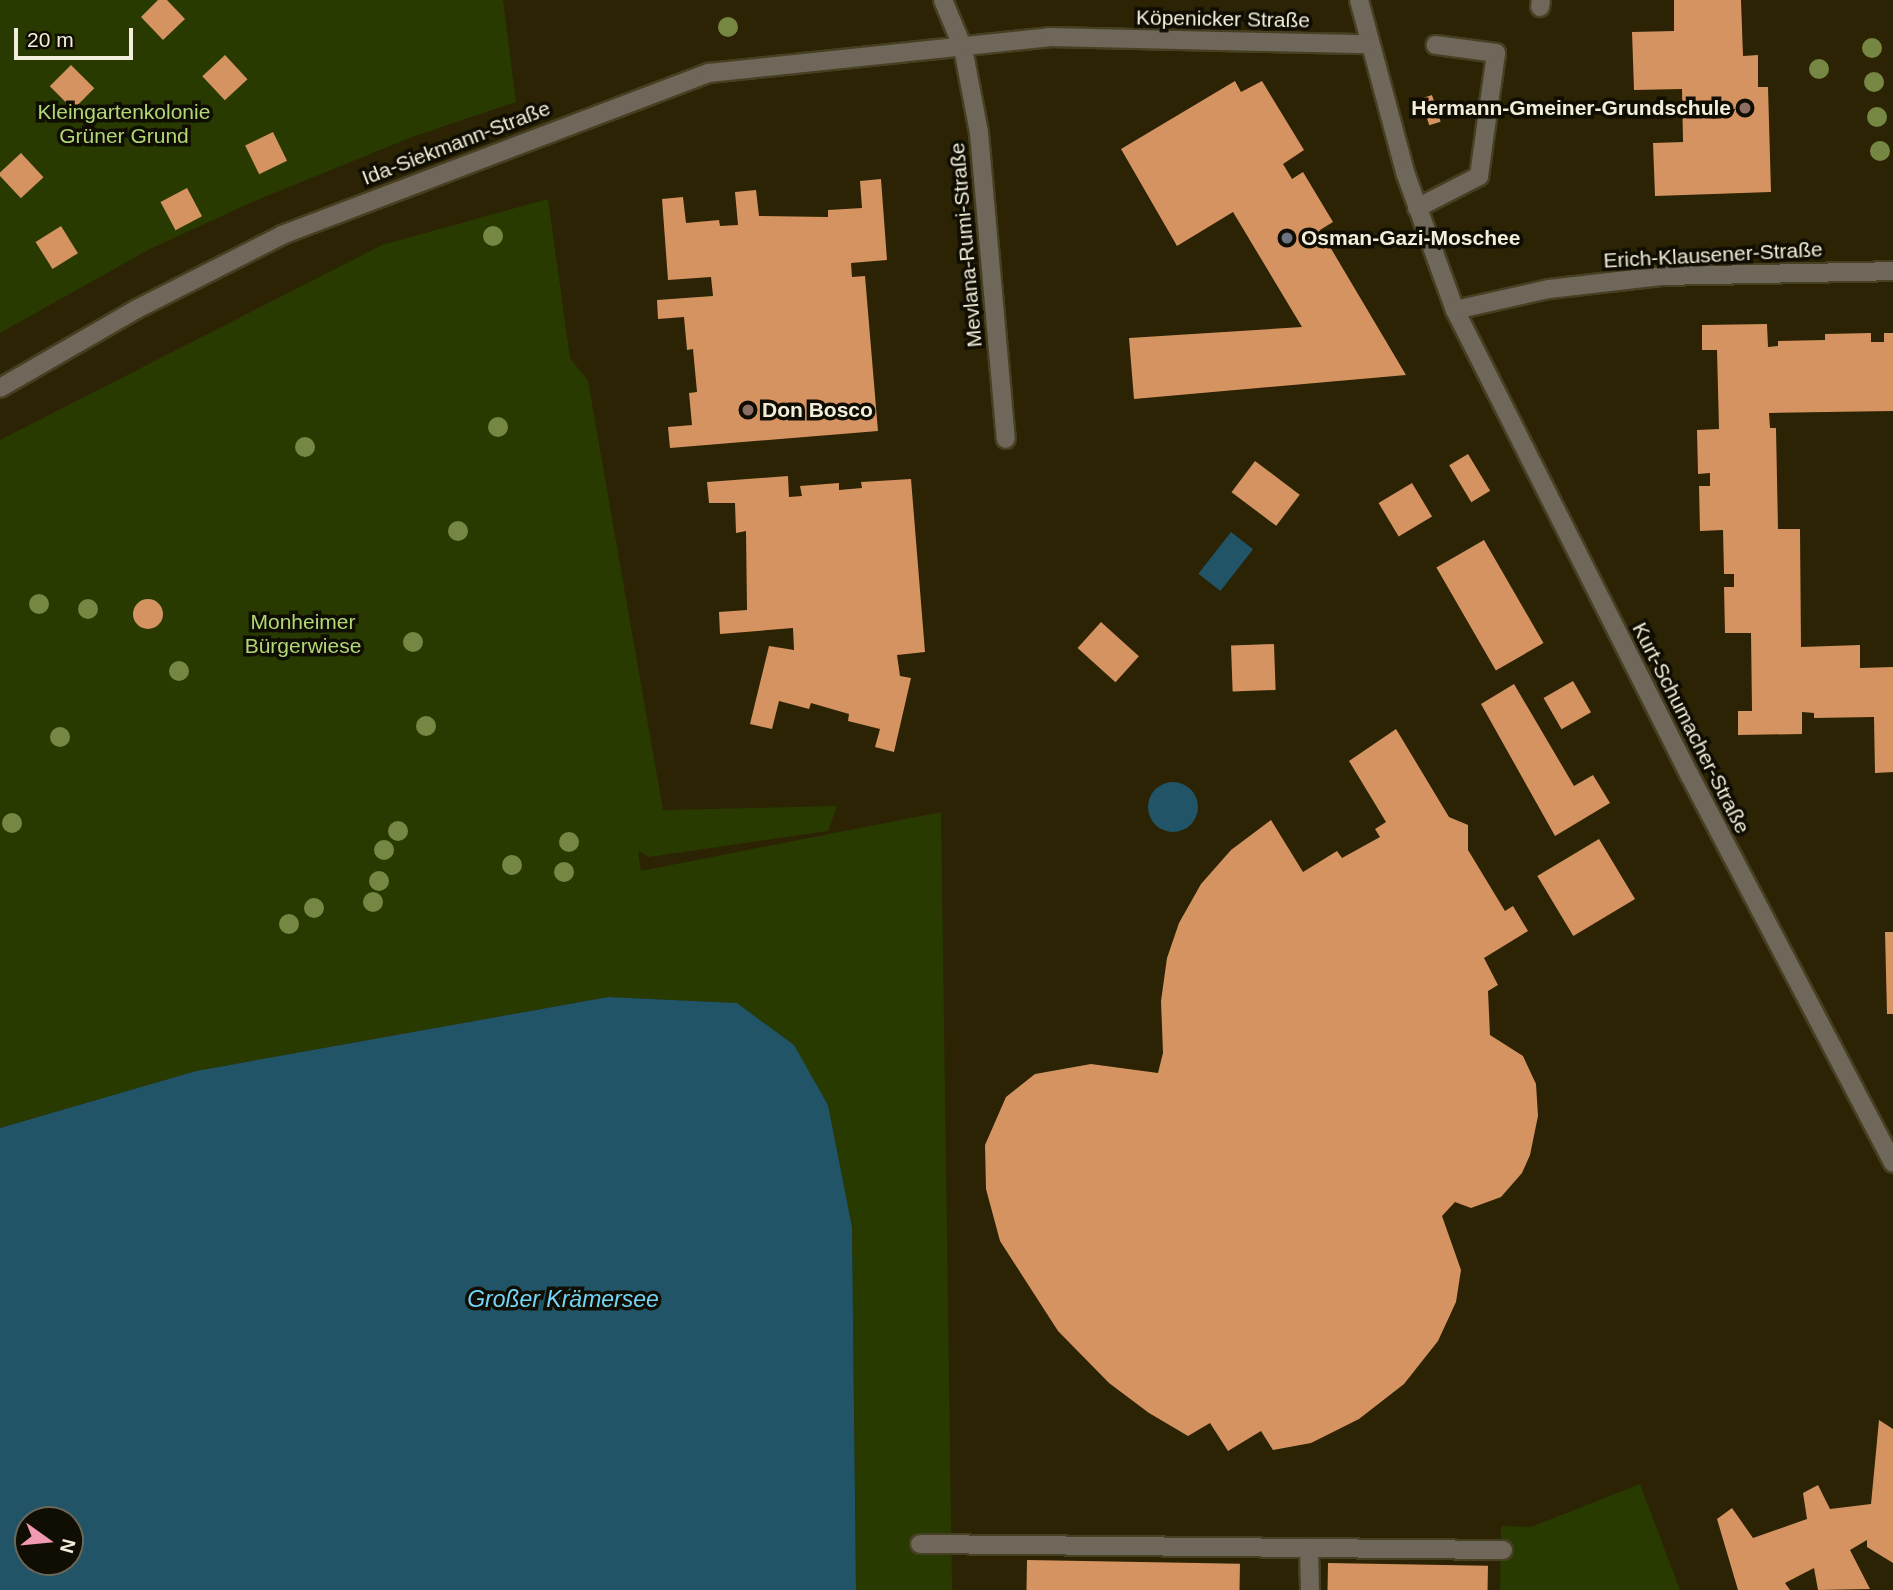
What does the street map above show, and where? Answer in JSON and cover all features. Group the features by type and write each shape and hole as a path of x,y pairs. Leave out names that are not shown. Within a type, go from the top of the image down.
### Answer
{"street":[{"path":"943,0 963,48"},
{"name":"Kurt-Schumacher-Straße","path":"1359,0 1368,44 1418,208 1455,310 1690,776 1893,1163"},
{"name":"Köpenicker Straße","path":"963,48 1049,37 1368,44"},
{"path":"1418,208 1479,176 1496,53 1436,45"},
{"name":"Ida-Siekmann-Straße","path":"0,388 137,309 282,235 696,78 963,48"},
{"name":"Mevlana-Rumi-Straße","path":"963,48 979,133 1006,439"},
{"name":"Erich-Klausener-Straße","path":"1455,310 1549,289 1661,276 1893,271"},
{"path":"920,1544 1503,1550"},
{"path":"1309,1548 1310,1590"}],"green space":[{"name":"Kleingartenkolonie Grüner Grund","path":"0,0 503,0 516,102 412,137 250,203 148,250 0,333"},
{"name":"Monheimer Bürgerwiese","path":"548,199 570,358 588,381 663,810 837,806 828,831 649,857 638,851 641,871 941,812 952,1589 957,1590 856,1590 852,1227 828,1105 794,1045 737,1003 608,997 196,1071 0,1128 0,440 382,245"},
{"path":"1640,1484 1680,1590 1500,1590 1501,1526 1531,1527"}],"water":[{"path":"1231,532 1253,549 1220,591 1198,574"},
{"path":"1163,783 1183,783 1197,797 1197,817 1183,831 1163,831 1149,817 1149,797"},
{"name":"Großer Krämersee","path":"608,997 737,1003 794,1045 828,1105 852,1227 856,1590 0,1590 0,1128 196,1071"}],"building":[{"path":"158,0 167,0 185,19 163,40 141,17"},
{"path":"1674,0 1741,0 1743,56 1758,55 1758,87 1768,87 1771,192 1655,196 1653,143 1683,142 1682,89 1634,90 1632,32 1674,31"},
{"path":"225,55 248,79 225,100 202,76"},
{"path":"71,65 94,88 73,110 50,86"},
{"name":"Osman-Gazi-Moschee","path":"1235,81 1241,92 1262,81 1304,150 1283,164 1292,179 1303,172 1333,222 1320,230 1406,375 1134,399 1129,338 1302,327 1233,212 1177,246 1121,149"},
{"path":"1432,95 1441,122 1429,125 1421,99"},
{"path":"273,132 287,161 259,174 245,146"},
{"path":"21,153 44,177 21,198 0,176 0,173"},
{"path":"881,179 887,260 851,263 852,277 865,276 878,431 670,448 668,427 692,425 689,393 697,392 693,349 687,350 684,317 658,319 657,300 713,296 711,277 668,280 662,199 683,197 686,223 719,220 720,226 738,225 735,192 756,190 759,216 828,217 828,210 862,208 860,181"},
{"path":"187,188 202,216 176,230 161,202"},
{"path":"61,226 78,253 53,269 36,242"},
{"path":"1767,324 1768,347 1778,346 1778,341 1825,340 1825,334 1871,333 1871,342 1884,342 1884,333 1893,333 1893,411 1769,413 1770,428 1776,428 1778,529 1800,529 1801,647 1860,645 1860,668 1893,667 1893,772 1875,773 1874,717 1814,718 1814,713 1802,712 1802,734 1738,735 1738,711 1752,711 1751,633 1725,633 1724,587 1734,587 1734,574 1724,574 1723,530 1700,531 1699,486 1710,486 1710,473 1698,474 1697,430 1719,429 1717,350 1702,350 1702,325"},
{"path":"1468,454 1490,491 1471,502 1449,465"},
{"path":"1255,461 1300,495 1276,526 1232,492"},
{"path":"788,476 789,497 802,496 800,486 839,483 839,490 862,488 861,482 911,479 925,652 897,655 900,676 911,678 894,752 875,747 880,729 848,721 849,714 811,703 809,709 779,701 772,729 750,724 769,646 794,650 793,628 720,634 719,612 747,610 746,531 736,533 735,503 709,503 707,482"},
{"path":"1412,483 1432,516 1399,537 1379,503"},
{"path":"1484,540 1544,643 1496,671 1436,568"},
{"path":"148,599 159,603 163,614 159,625 148,629 137,625 133,614 137,603"},
{"path":"1101,622 1139,656 1115,682 1078,648"},
{"path":"1274,644 1276,690 1233,691 1231,646"},
{"path":"1573,681 1591,712 1562,729 1544,698"},
{"path":"1514,684 1574,786 1593,775 1610,803 1555,836 1481,704"},
{"path":"1396,729 1449,817 1468,825 1468,850 1505,911 1513,906 1528,931 1484,958 1498,985 1488,991 1490,1035 1523,1056 1536,1084 1538,1116 1530,1155 1522,1173 1501,1197 1471,1208 1455,1202 1442,1216 1461,1270 1456,1302 1438,1341 1404,1384 1359,1419 1311,1443 1273,1450 1261,1431 1228,1451 1210,1423 1188,1436 1149,1413 1109,1383 1058,1331 1000,1241 986,1189 985,1145 1006,1097 1035,1074 1091,1064 1158,1073 1163,1053 1161,1001 1167,958 1179,923 1201,884 1231,850 1271,820 1303,872 1337,851 1342,858 1380,837 1375,829 1386,822 1349,761"},
{"path":"1599,839 1635,899 1573,936 1537,876"},
{"path":"1885,932 1893,932 1893,1014 1887,1014"},
{"path":"1879,1420 1893,1429 1893,1563 1867,1547 1867,1540 1850,1550 1870,1589 1818,1590 1814,1568 1785,1583 1790,1590 1738,1590 1717,1519 1732,1508 1753,1538 1807,1519 1803,1493 1818,1485 1830,1509 1871,1504"},
{"path":"1027,1560 1240,1564 1240,1590 1026,1590"},
{"path":"1328,1563 1488,1566 1488,1590 1328,1590"}],"place":[{"name":"Hermann-Gmeiner-Grundschule","path":"1745,108"},
{"name":"Osman-Gazi-Moschee","path":"1287,238"},
{"name":"Don Bosco","path":"748,410"}]}
